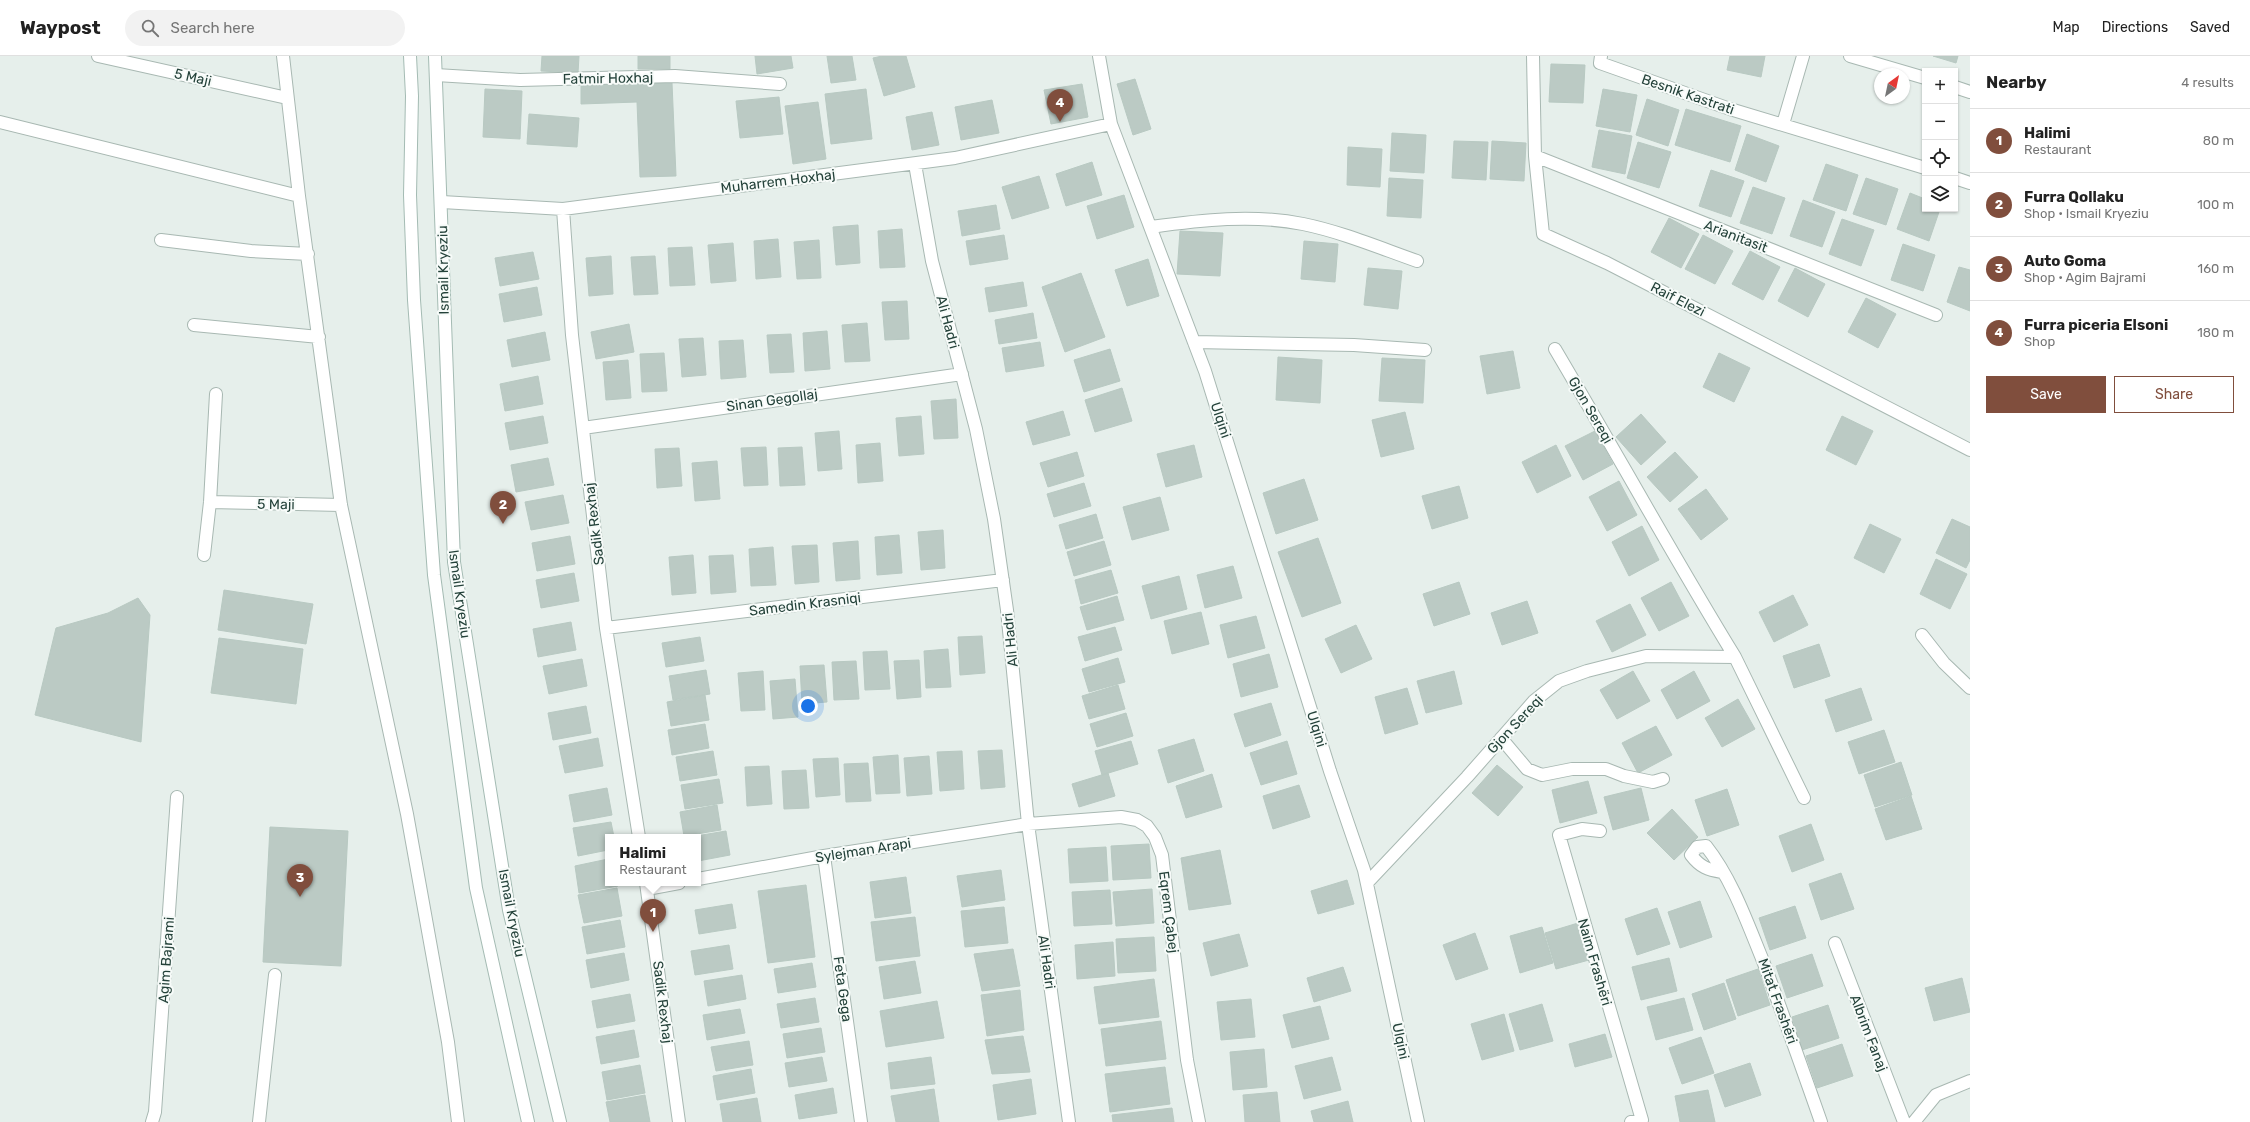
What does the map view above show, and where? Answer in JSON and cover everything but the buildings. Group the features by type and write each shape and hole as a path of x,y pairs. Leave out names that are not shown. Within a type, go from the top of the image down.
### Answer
{"street":[{"name":"5 Maji","path":"98,56 287,98"},
{"path":"283,56 299,196 341,505 407,814 448,1042 458,1122"},
{"name":"Ismail Kryeziu","path":"410,56 412,96 410,195 414,285 434,575 476,888 528,1122"},
{"name":"Ismail Kryeziu","path":"435,56 442,202 443,304 454,562 509,910 560,1122"},
{"name":"Ulqini","path":"1099,56 1111,124 1205,371 1367,883 1418,1122"},
{"name":"Raif Elezi","path":"1533,56 1535,156 1543,234 1607,263 1970,450"},
{"name":"Besnik Kastrati","path":"1600,56 1600,63 1730,109 1922,167"},
{"path":"1783,124 1803,56"},
{"path":"1850,56 1922,77"},
{"name":"Fatmir Hoxhaj","path":"436,75 520,80 675,76 780,84"},
{"path":"1958,88 1969,89"},
{"path":"0,122 299,196"},
{"name":"Muharrem Hoxhaj","path":"442,202 562,209 955,158 1111,124"},
{"name":"Arianitasit","path":"1535,156 1936,315"},
{"name":"Ali Hadri","path":"915,164 932,261 979,444 994,519 1003,580 1024,769 1028,824 1069,1122"},
{"path":"1958,179 1970,183"},
{"name":"Sadik Rexhaj","path":"562,209 572,335 606,628 639,834"},
{"path":"1151,227 1202,220 1264,219 1304,224 1417,261"},
{"path":"161,240 251,250 308,254"},
{"path":"194,325 319,337"},
{"path":"1194,342 1354,344 1424,350"},
{"name":"Gjon Sereqi","path":"1555,349 1640,494 1676,560 1735,657 1804,798"},
{"name":"Sinan Gegollaj","path":"582,428 962,374"},
{"path":"204,554 210,502 216,394"},
{"name":"5 Maji","path":"210,502 341,505"},
{"name":"Samedin Krasniqi","path":"606,628 1003,580"},
{"path":"1922,635 1944,663 1970,688"},
{"name":"Gjon Sereqi","path":"1367,883 1534,701 1559,682 1587,672 1646,656 1735,657"},
{"path":"1501,738 1527,769 1542,775 1572,769 1606,769 1624,776 1653,782 1664,779"},
{"name":"Agim Bajrami","path":"152,1122 155,1112 177,797"},
{"name":"Eqrem Çabej","path":"1028,824 1121,817 1137,820 1147,826 1155,837 1162,855 1187,1060 1199,1122"},
{"name":"Sylejman Arapi","path":"701,879 824,856 1028,824"},
{"name":"Naim Frashëri","path":"1600,832 1582,829 1559,835 1642,1120 1631,1122"},
{"name":"Feta Gega","path":"824,856 861,1122"},
{"name":"Mitat Frashëri","path":"1722,872 1735,894 1756,943 1821,1122"},
{"name":"Sadik Rexhaj","path":"647,886 679,1122"},
{"name":"Albrim Fanaj","path":"1835,943 1904,1122"},
{"path":"259,1122 275,975"},
{"path":"1914,1122 1936,1095 1970,1081"}],"place":[{"name":"Furra piceria Elsoni","path":"1060,122"},
{"name":"Furra Qollaku","path":"503,524"},
{"name":"Auto Goma","path":"300,897"},
{"name":"Halimi","path":"653,932"}]}
